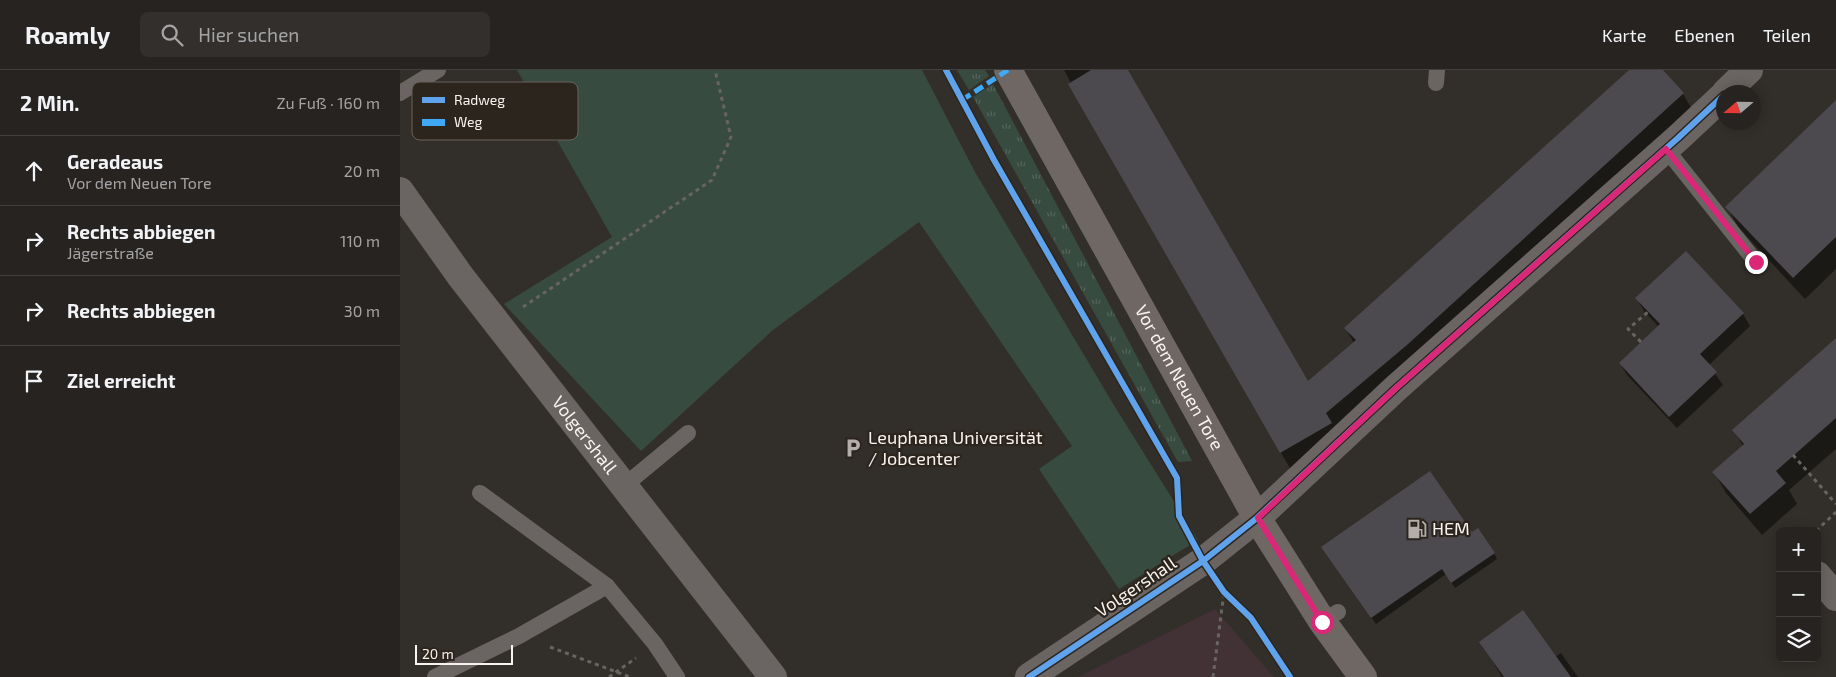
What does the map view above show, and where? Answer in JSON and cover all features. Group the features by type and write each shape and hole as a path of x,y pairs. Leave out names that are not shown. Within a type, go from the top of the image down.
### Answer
{"main road":[{"name":"Vor dem Neuen Tore","path":"1008,70 1258,518 1330,617 1363,677"}],"street":[{"name":"Volgershall","path":"1734,85 1750,70"},
{"name":"Volgershall","path":"1028,677 1203,561 1258,518 1396,388 1716,102"},
{"name":"Volgershall","path":"400,190 461,277 773,677"},
{"path":"1821,580 1836,597"}],"lane":[{"path":"418,82 438,70"},
{"path":"400,93 412,86"},
{"path":"1666,149 1756,262"},
{"path":"624,486 688,434"},
{"path":"480,493 607,586 655,644 677,677"},
{"path":"435,677 518,636 607,586"}],"path":[{"path":"498,324 712,180 731,137 715,70"},
{"path":"1640,342 1628,329 1648,312"},
{"path":"1793,455 1836,504"},
{"path":"1820,527 1836,512"},
{"path":"1213,677 1224,592"},
{"path":"518,636 630,677"},
{"path":"608,677 616,672"}],"shaded area":[{"path":"1215,609 1274,677 1078,677"}],"green space":[{"path":"517,70 922,70 975,172 1112,402 1198,540 1119,589 1039,469 1072,446 919,222 773,330 641,451 504,304 612,237 557,140 578,140 578,82 524,82"},
{"path":"957,70 985,70 989,76 969,90"},
{"path":"993,84 1192,461 1178,462 973,97"}],"building":[{"path":"1091,70 1128,70 1308,381 1356,340 1344,328 1629,70 1663,70 1684,93 1407,345 1326,413 1332,423 1280,453 1068,84"},
{"path":"1836,100 1836,237 1793,278 1725,207"},
{"path":"1686,251 1744,313 1700,354 1717,372 1669,417 1619,363 1660,324 1635,298"},
{"path":"1836,338 1836,418 1776,471 1786,483 1750,514 1712,472 1744,444 1732,430"},
{"path":"1430,471 1472,532 1478,528 1495,553 1451,583 1442,569 1371,618 1321,547"},
{"path":"1523,610 1571,677 1504,677 1479,642"}],"marked path":[{"path":"962,100 1008,70"}],"cycle path":[{"path":"946,70 994,160 1177,478 1179,516 1203,561 1224,592 1251,618 1290,677"},
{"path":"1029,677 1203,561 1257,518 1396,388 1716,102"}],"place":[{"name":"Leuphana Universität / Jobcenter","path":"853,448"},
{"name":"HEM","path":"1417,529"}],"route":[{"path":"1322,622 1258,518 1396,388 1666,149 1756,262"}]}
